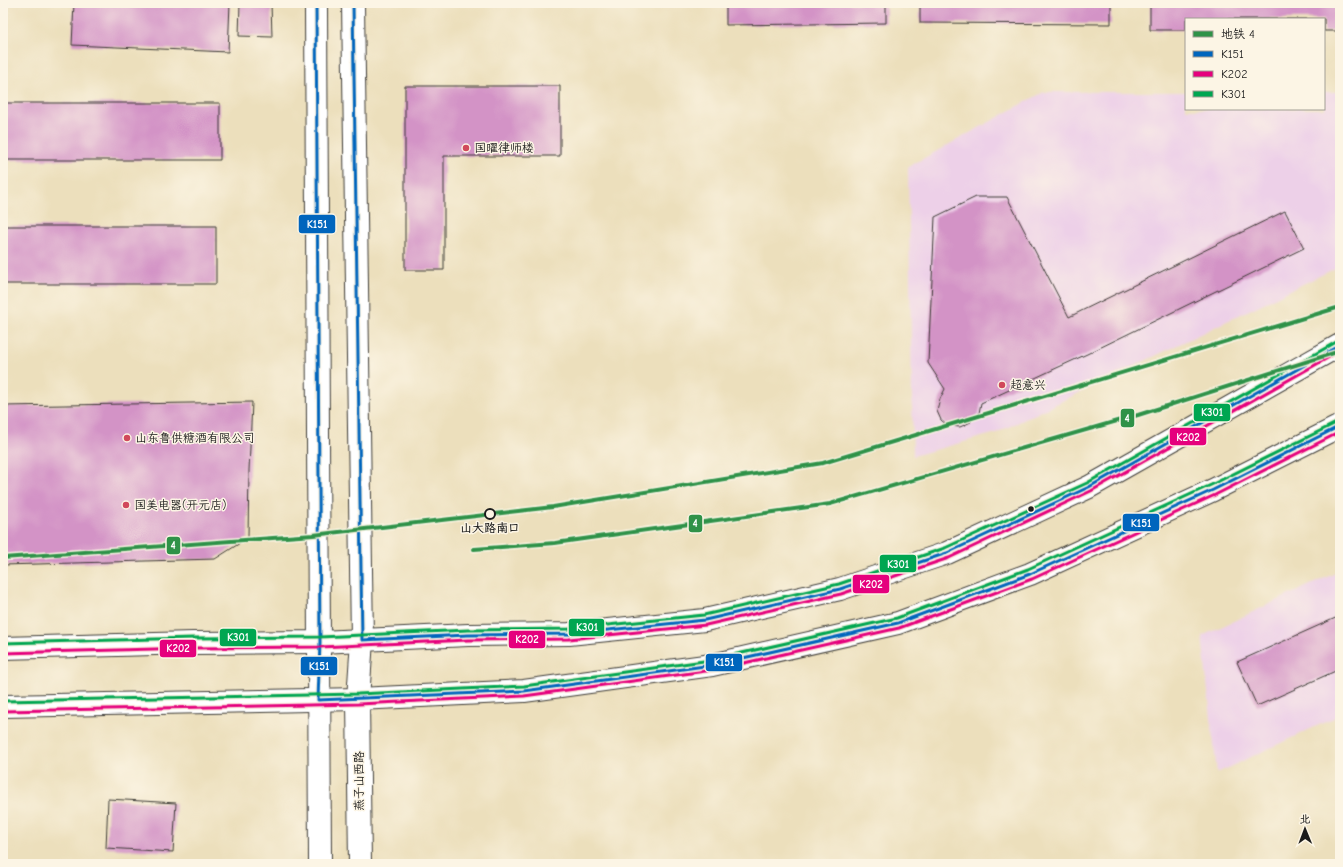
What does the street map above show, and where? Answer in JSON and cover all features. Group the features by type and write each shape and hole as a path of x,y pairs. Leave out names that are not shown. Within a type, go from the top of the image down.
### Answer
{"main road":[{"path":"316,3 320,642 318,700 320,864"},
{"name":"燕子山西路","path":"353,3 362,640 358,699 360,864"},
{"path":"3,648 320,642 468,635 569,634 705,620 840,589 947,553 1089,487 1340,345"},
{"path":"3,706 358,699 524,692 712,665 898,623 1030,574 1213,490 1340,426"}],"shaded area":[{"path":"1044,92 1185,92 1185,110 1325,110 1325,92 1340,92 1340,266 996,433 913,456 908,167"},
{"path":"1340,571 1340,715 1217,773 1202,636"}],"building":[{"path":"74,3 230,3 228,52 72,45"},
{"path":"240,3 271,3 272,37 239,36"},
{"path":"726,3 886,3 886,23 726,25"},
{"path":"920,3 1111,3 1111,24 920,23"},
{"path":"1150,3 1340,3 1340,31 1325,31 1325,18 1185,18 1185,30 1150,30"},
{"path":"405,86 560,86 560,156 444,156 444,270 405,270"},
{"path":"3,103 220,103 220,160 3,160"},
{"path":"976,197 1007,197 1069,317 1285,211 1304,248 1087,354 981,403 979,413 971,422 960,427 948,426 941,420 937,411 940,399 945,389 928,363 935,217"},
{"path":"3,226 216,226 216,284 3,284"},
{"path":"252,402 248,538 215,559 3,565 3,406"},
{"path":"1340,616 1340,669 1257,706 1237,662"},
{"path":"108,799 176,803 173,852 106,848"}],"metro line":[{"name":"4","path":"3,558 313,535 553,507 823,463 1340,307"},
{"name":"4","path":"474,549 555,543 830,504 1138,415 1340,351"}],"transit line":[{"name":"K151","path":"316,3 320,642 318,700 524,691 712,665 898,623 1030,574 1213,490 1340,426"},
{"name":"K151","path":"353,3 362,640 468,635 569,634 705,620 840,589 947,553 1089,487 1340,345"},
{"name":"K301","path":"3,643 193,638 320,637 468,630 569,629 704,615 839,584 945,548 1087,483 1338,341"},
{"name":"K202","path":"3,653 193,648 320,647 468,640 569,639 706,625 841,594 949,558 1091,491 1340,351"},
{"name":"K301","path":"3,701 358,694 524,686 711,660 897,618 1028,569 1211,485 1338,422"},
{"name":"K202","path":"3,711 358,704 524,696 713,670 899,628 1032,579 1215,495 1340,432"}],"place":[{"name":"国曜律师楼","path":"466,148"},
{"name":"超意兴","path":"1002,385"},
{"name":"山东鲁供糖酒有限公司","path":"127,438"},
{"name":"国美电器(开元店)","path":"126,505"},
{"name":"山大路南口","path":"490,514"}]}
